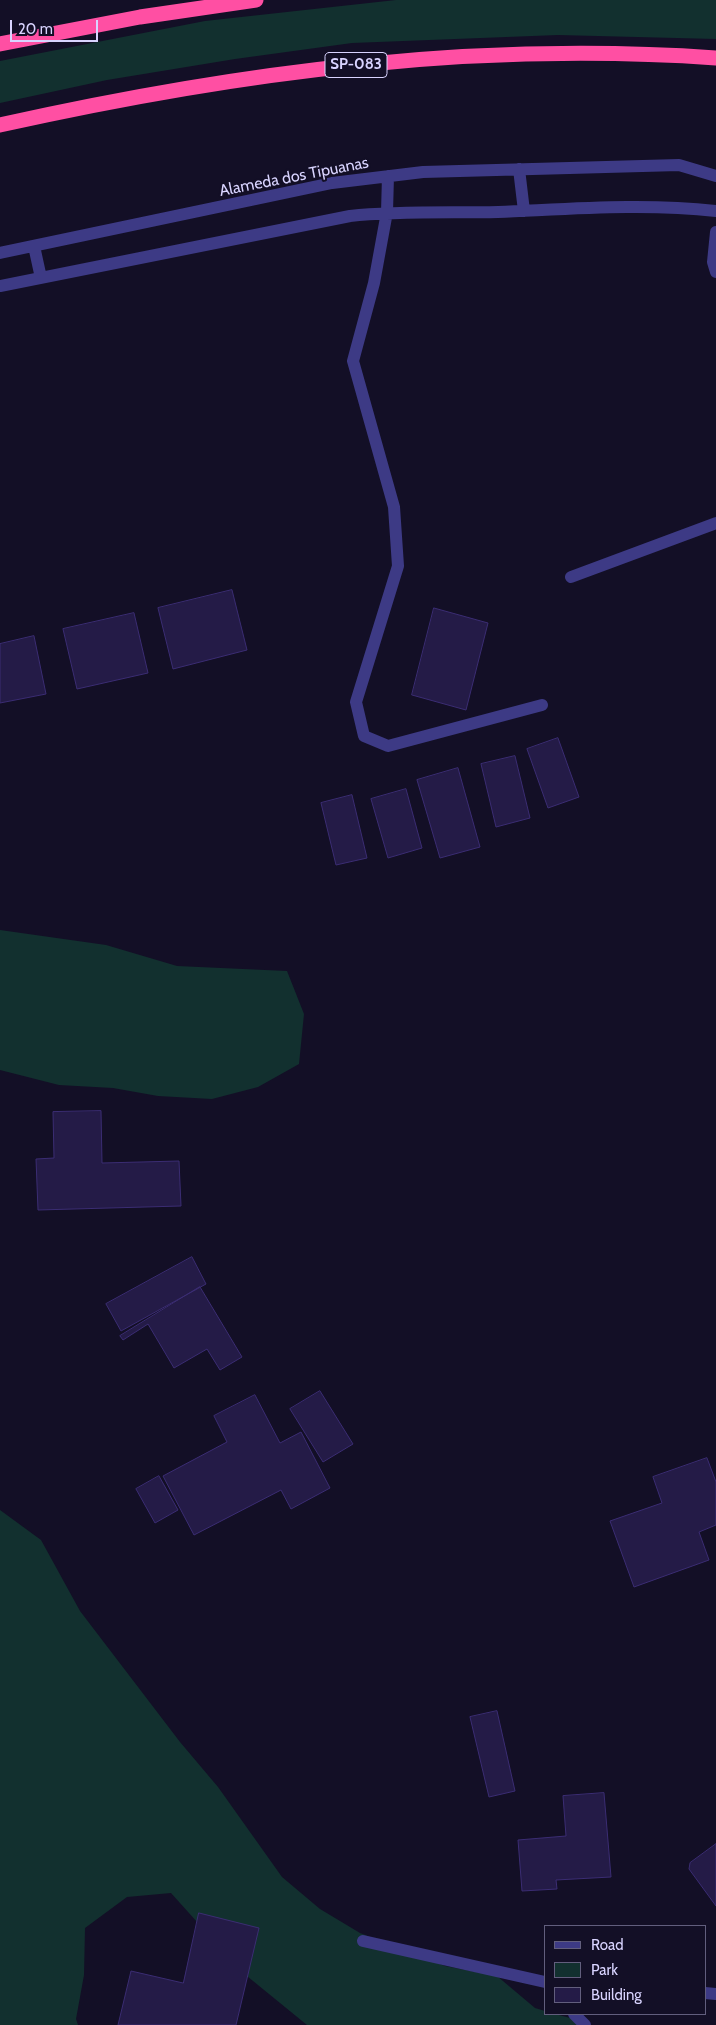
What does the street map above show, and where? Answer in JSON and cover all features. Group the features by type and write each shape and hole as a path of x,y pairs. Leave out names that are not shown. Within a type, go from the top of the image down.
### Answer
{"highway":[{"path":"0,44 140,17 256,0"},
{"name":"SP-083","path":"0,125 97,104 210,83 399,60 486,54 585,52 716,58"}],"street":[{"name":"Alameda dos Tipuanas","path":"0,254 332,183 423,172 679,165 716,176"},
{"path":"519,169 524,211"},
{"path":"388,176 387,212 374,283 354,361 394,507 398,566 356,702 364,736 388,746 542,705"},
{"path":"0,286 350,216 387,212 524,211 671,206 716,211"},
{"path":"716,232 714,262 716,272"},
{"path":"34,246 42,278"},
{"path":"572,577 716,523"},
{"path":"363,1941 544,1982"},
{"path":"575,2015 585,2025"}],"green space":[{"path":"396,0 716,0 716,39 558,35 352,43 235,59 107,80 0,103 0,61 205,21"},
{"path":"0,930 106,945 177,966 287,971 304,1014 299,1064 258,1087 212,1099 158,1096 113,1088 59,1085 0,1070"},
{"path":"0,1510 41,1540 80,1611 180,1742 218,1787 282,1877 320,1909 360,1933 445,1966 497,1976 535,2008 544,2011 544,2015 559,2015 578,2020 577,2025 307,2025 242,1972 171,1893 127,1897 85,1928 84,1975 76,2019 78,2025 0,2025"}],"building":[{"path":"232,590 247,650 173,669 158,608"},
{"path":"434,608 488,623 466,710 412,695"},
{"path":"134,613 148,673 77,689 63,629"},
{"path":"34,636 46,694 0,703 0,644"},
{"path":"558,738 579,797 548,808 527,749"},
{"path":"515,756 530,818 496,827 481,764"},
{"path":"458,768 480,847 440,858 417,780"},
{"path":"406,789 422,848 388,858 371,799"},
{"path":"352,795 367,858 336,865 321,803"},
{"path":"101,1111 102,1163 179,1161 181,1206 38,1210 36,1159 54,1158 53,1112"},
{"path":"192,1257 206,1284 121,1331 106,1304"},
{"path":"200,1287 242,1357 220,1370 207,1349 174,1368 148,1324 123,1340 120,1336"},
{"path":"320,1391 353,1444 323,1462 290,1409"},
{"path":"255,1395 280,1443 301,1432 330,1488 291,1509 281,1490 194,1535 163,1476 227,1442 214,1416"},
{"path":"707,1458 716,1482 716,1525 699,1532 709,1560 634,1587 610,1521 662,1503 653,1477"},
{"path":"159,1476 178,1510 155,1523 136,1489"},
{"path":"497,1711 515,1791 489,1797 470,1717"},
{"path":"604,1793 611,1877 556,1880 557,1889 522,1891 518,1840 566,1836 563,1796"},
{"path":"716,1844 716,1906 689,1869 690,1863"},
{"path":"199,1913 259,1928 236,2025 118,2025 131,1971 183,1983"}]}
